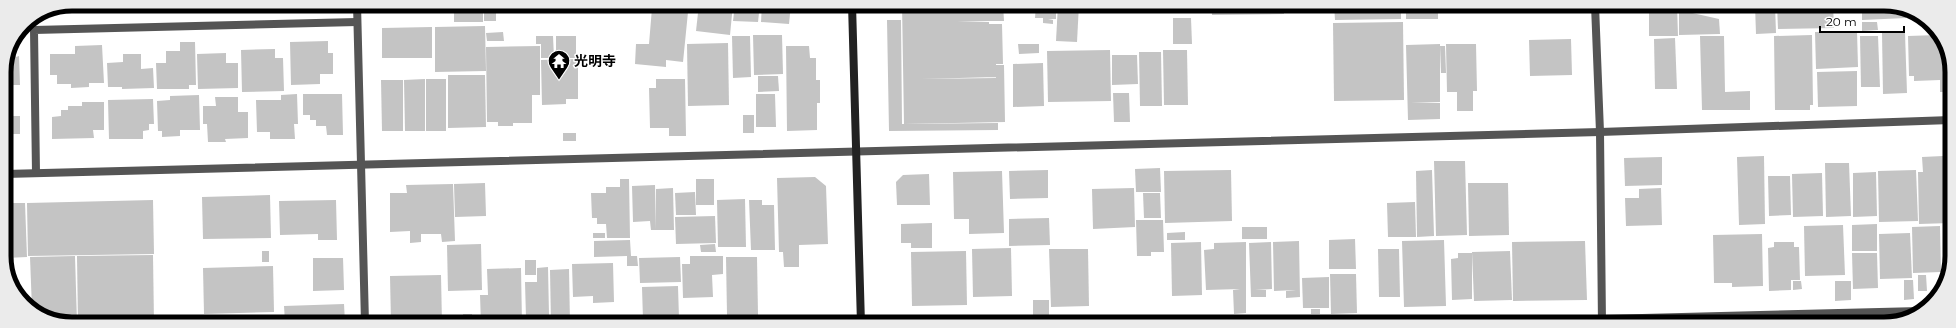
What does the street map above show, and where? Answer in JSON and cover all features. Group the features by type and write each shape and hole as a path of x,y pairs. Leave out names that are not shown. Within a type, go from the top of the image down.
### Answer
{"street":[{"path":"357,11 365,317"},
{"path":"852,11 861,317"},
{"path":"1595,11 1600,132 1602,317"},
{"path":"36,173 34,30 357,22"},
{"path":"11,174 1600,132 1945,120"},
{"path":"1718,317 1911,310"}],"building":[{"path":"454,11 483,11 483,22 454,22"},
{"path":"484,11 496,11 496,21 484,21"},
{"path":"652,11 688,12 683,62 666,60 666,67 635,64 636,44 649,44"},
{"path":"698,11 732,11 730,35 696,31"},
{"path":"734,11 759,11 758,22 733,21"},
{"path":"762,11 790,11 789,24 761,22"},
{"path":"902,11 1003,11 1004,21 957,21 1002,24 1003,64 996,65 1004,65 1005,122 904,124","holes":["996,77 996,78 921,79"]},
{"path":"1036,11 1056,11 1056,19 1048,19 1053,20 1053,24 1043,23 1043,18 1035,18"},
{"path":"1058,11 1079,11 1077,42 1056,41"},
{"path":"1212,11 1284,11 1284,14 1212,15"},
{"path":"1334,11 1401,11 1401,19 1335,20"},
{"path":"1406,11 1438,11 1438,19 1406,19"},
{"path":"1649,11 1677,11 1678,36 1649,36"},
{"path":"1679,11 1719,19 1720,34 1679,35"},
{"path":"1755,11 1775,11 1776,33 1756,34"},
{"path":"1777,11 1833,11 1834,28 1778,29"},
{"path":"1862,11 1892,12 1906,15 1906,18 1862,20"},
{"path":"1173,18 1191,18 1192,44 1173,44"},
{"path":"887,20 901,20 902,124 998,123 998,130 889,131"},
{"path":"1403,22 1404,100 1334,101 1333,23"},
{"path":"1862,22 1877,22 1878,30 1862,31"},
{"path":"485,26 486,71 435,72 435,27"},
{"path":"432,27 432,58 382,58 382,28"},
{"path":"1857,31 1858,67 1816,69 1815,32"},
{"path":"503,32 504,41 487,41 486,33"},
{"path":"1882,33 1905,33 1907,93 1883,94"},
{"path":"753,35 782,35 783,74 754,75"},
{"path":"1812,35 1813,105 1810,105 1810,110 1775,110 1774,36"},
{"path":"1932,35 1935,38 1944,60 1945,92 1940,92 1940,80 1914,81 1914,76 1909,76 1908,36"},
{"path":"536,36 553,36 554,58 541,58 541,44 536,44"},
{"path":"556,36 576,36 576,58 556,58"},
{"path":"732,36 750,36 751,77 733,78"},
{"path":"1700,36 1724,36 1725,92 1750,91 1750,110 1702,110"},
{"path":"1860,36 1878,36 1880,87 1861,87"},
{"path":"1675,38 1677,89 1655,89 1654,39"},
{"path":"1571,39 1572,75 1530,76 1529,40"},
{"path":"328,41 328,53 333,53 333,74 320,74 320,84 291,85 290,42"},
{"path":"180,42 195,42 196,85 189,85 189,89 157,89 156,63 166,63 166,51 180,51"},
{"path":"728,43 729,105 688,106 687,44"},
{"path":"1018,44 1039,44 1039,53 1019,54"},
{"path":"1440,44 1440,102 1411,103 1440,103 1440,119 1408,120 1406,45"},
{"path":"1446,44 1476,44 1477,91 1473,91 1473,111 1457,111 1457,92 1447,92"},
{"path":"102,45 104,83 89,83 89,87 71,88 71,84 57,84 57,75 50,75 50,54 75,54 75,46"},
{"path":"540,46 540,95 532,95 532,123 513,123 513,126 498,126 498,122 487,122 486,47"},
{"path":"786,46 809,46 810,58 816,58 816,80 820,80 820,103 817,103 817,130 787,131"},
{"path":"1440,46 1445,46 1446,73 1441,73"},
{"path":"275,49 275,58 283,58 284,91 242,92 241,50"},
{"path":"1110,50 1111,101 1048,102 1047,51"},
{"path":"1163,50 1187,50 1188,105 1164,105"},
{"path":"15,51 16,57 19,56 20,85 11,85 12,60"},
{"path":"1139,52 1161,52 1162,106 1140,106"},
{"path":"226,53 226,63 238,63 238,88 198,89 197,54"},
{"path":"123,54 141,54 141,69 153,68 154,88 122,89 122,87 108,87 107,63 123,62"},
{"path":"1112,55 1137,55 1138,84 1112,85"},
{"path":"578,59 578,99 566,99 566,104 542,105 541,60"},
{"path":"1043,63 1044,106 1013,107 1013,64"},
{"path":"1857,71 1857,106 1818,107 1817,72"},
{"path":"448,75 485,75 486,127 448,128"},
{"path":"758,76 778,76 779,91 758,92"},
{"path":"425,79 425,131 405,131 404,80"},
{"path":"426,79 446,79 446,131 426,131"},
{"path":"656,79 685,79 686,136 669,136 669,128 650,128 649,88 656,88"},
{"path":"381,80 403,80 403,131 382,131"},
{"path":"1113,93 1129,93 1130,122 1114,122"},
{"path":"297,94 298,124 294,124 295,139 270,139 270,132 257,132 256,100 281,100 281,95"},
{"path":"303,94 342,94 343,135 327,135 326,126 316,126 316,120 310,120 310,115 303,115"},
{"path":"756,94 775,94 776,127 756,127"},
{"path":"199,95 200,130 180,130 180,136 162,137 162,131 158,131 157,101 170,100 170,96"},
{"path":"215,97 238,97 238,112 248,112 248,138 225,139 226,142 208,142 207,124 203,124 203,106 216,106"},
{"path":"153,99 154,124 149,124 149,130 143,131 143,139 109,139 108,100"},
{"path":"11,101 13,101 13,116 20,116 20,134 11,134"},
{"path":"82,102 104,102 104,130 93,130 94,138 52,139 52,117 61,116 61,110 68,110 68,106 82,106"},
{"path":"743,115 754,115 754,133 743,133"},
{"path":"563,133 576,133 576,141 563,141"},
{"path":"1943,144 1945,144 1945,223 1919,224 1918,172 1923,172 1922,157 1943,156"},
{"path":"1764,156 1765,224 1739,225 1737,157"},
{"path":"1662,157 1662,185 1625,186 1624,158"},
{"path":"1434,161 1465,161 1467,235 1436,236"},
{"path":"1825,163 1849,163 1851,216 1826,217"},
{"path":"1160,168 1161,192 1136,192 1135,169"},
{"path":"1048,170 1048,198 1010,199 1009,171"},
{"path":"1231,170 1232,221 1165,223 1164,171"},
{"path":"1432,170 1434,236 1417,237 1416,171"},
{"path":"1916,170 1918,221 1879,222 1878,171"},
{"path":"1002,171 1004,233 969,234 969,219 954,219 953,172"},
{"path":"1876,172 1877,216 1853,217 1853,173"},
{"path":"1822,173 1823,216 1793,217 1792,174"},
{"path":"929,174 930,205 897,205 896,182 903,175"},
{"path":"1768,176 1790,176 1791,215 1769,216"},
{"path":"815,177 826,186 828,244 799,245 799,267 784,267 783,252 779,252 777,178"},
{"path":"620,179 629,179 630,238 607,238 606,224 597,224 597,218 592,218 591,193 606,193 606,187 620,187"},
{"path":"696,179 714,179 714,205 696,205"},
{"path":"485,183 486,216 455,217 454,184"},
{"path":"1468,183 1508,183 1509,235 1469,236"},
{"path":"453,184 455,241 442,242 441,234 421,234 421,242 410,243 410,231 390,232 390,193 407,193 406,185"},
{"path":"655,185 656,230 651,230 650,221 633,222 632,186"},
{"path":"673,188 674,230 656,230 656,189"},
{"path":"1134,188 1135,227 1093,229 1092,189"},
{"path":"1661,188 1662,225 1626,226 1625,198 1639,198 1639,189"},
{"path":"695,192 696,215 676,215 675,193"},
{"path":"1143,193 1160,193 1161,218 1144,218"},
{"path":"270,195 271,238 203,239 202,197"},
{"path":"745,199 746,247 718,247 717,200"},
{"path":"153,200 154,254 28,256 27,203"},
{"path":"336,200 337,240 318,240 318,234 280,235 279,201"},
{"path":"749,200 762,200 762,205 774,205 775,250 751,250"},
{"path":"1415,202 1416,237 1388,237 1387,203"},
{"path":"11,203 25,203 27,257 11,258"},
{"path":"715,216 716,243 676,244 675,217"},
{"path":"1049,218 1050,245 1009,246 1009,219"},
{"path":"1136,220 1163,220 1164,252 1151,252 1151,256 1137,256"},
{"path":"932,223 932,248 911,248 911,243 901,243 901,224"},
{"path":"1877,224 1877,251 1852,251 1852,225"},
{"path":"1843,225 1845,275 1805,276 1804,226"},
{"path":"1940,226 1941,272 1913,273 1912,227"},
{"path":"1242,227 1267,227 1267,239 1242,239"},
{"path":"1185,232 1185,240 1167,240 1167,233"},
{"path":"593,233 605,233 605,238 593,238"},
{"path":"1910,233 1912,278 1880,279 1879,234"},
{"path":"1762,234 1763,286 1732,287 1732,283 1714,283 1713,235"},
{"path":"1355,239 1356,269 1329,269 1329,240"},
{"path":"630,240 631,256 637,256 638,266 627,266 627,256 594,257 594,241"},
{"path":"1444,240 1446,306 1404,307 1402,241"},
{"path":"1299,241 1300,297 1286,298 1286,291 1296,290 1274,291 1273,242"},
{"path":"1585,241 1587,300 1513,301 1512,242"},
{"path":"1201,242 1202,295 1172,296 1171,243"},
{"path":"1246,242 1246,313 1234,314 1233,290 1240,289 1206,290 1204,250 1214,249 1214,243"},
{"path":"1271,242 1272,289 1255,290 1266,290 1266,297 1251,297 1249,243"},
{"path":"1774,242 1794,242 1794,247 1799,247 1800,280 1791,280 1791,290 1769,291 1768,248 1774,247"},
{"path":"481,244 482,290 448,291 447,245"},
{"path":"715,244 716,252 701,252 700,245"},
{"path":"1011,248 1012,296 973,297 972,249"},
{"path":"1049,249 1088,249 1089,306 1051,307"},
{"path":"1378,249 1399,249 1400,297 1379,297"},
{"path":"262,251 269,251 269,262 262,262"},
{"path":"966,251 967,305 912,306 911,252"},
{"path":"1510,251 1512,300 1474,301 1472,252"},
{"path":"1458,253 1472,253 1472,299 1452,300 1451,259 1458,258"},
{"path":"1852,253 1877,253 1878,288 1853,289"},
{"path":"153,255 154,317 78,317 77,256"},
{"path":"75,256 77,317 56,315 45,311 32,301 30,257"},
{"path":"690,256 723,256 723,274 712,275 713,297 683,298 682,264 690,264"},
{"path":"680,257 681,282 640,283 639,258"},
{"path":"726,257 757,257 758,315 727,315"},
{"path":"313,258 343,258 344,290 313,291"},
{"path":"525,260 536,260 536,275 525,275"},
{"path":"613,263 614,302 593,303 593,296 573,297 572,264"},
{"path":"273,266 274,312 204,314 203,268"},
{"path":"548,267 549,315 541,317 526,317 525,282 537,282 537,268"},
{"path":"521,268 522,317 481,317 480,295 488,295 487,269"},
{"path":"569,269 570,317 551,317 550,270"},
{"path":"1330,274 1356,274 1357,313 1331,314"},
{"path":"441,275 442,317 391,317 390,276"},
{"path":"1918,275 1926,275 1927,291 1918,291"},
{"path":"1329,277 1329,308 1303,308 1302,278"},
{"path":"1904,280 1913,280 1914,299 1904,300"},
{"path":"1793,281 1801,281 1802,289 1793,290"},
{"path":"1835,281 1851,281 1851,300 1835,301"},
{"path":"678,286 679,317 643,317 642,287"},
{"path":"1033,300 1049,300 1049,317 1033,317"},
{"path":"344,304 345,317 285,317 284,306"},
{"path":"1311,309 1320,309 1320,314 1311,314"},
{"path":"463,314 472,314 472,317 463,317"}],"place":[{"name":"光明寺","path":"559,80"}]}
